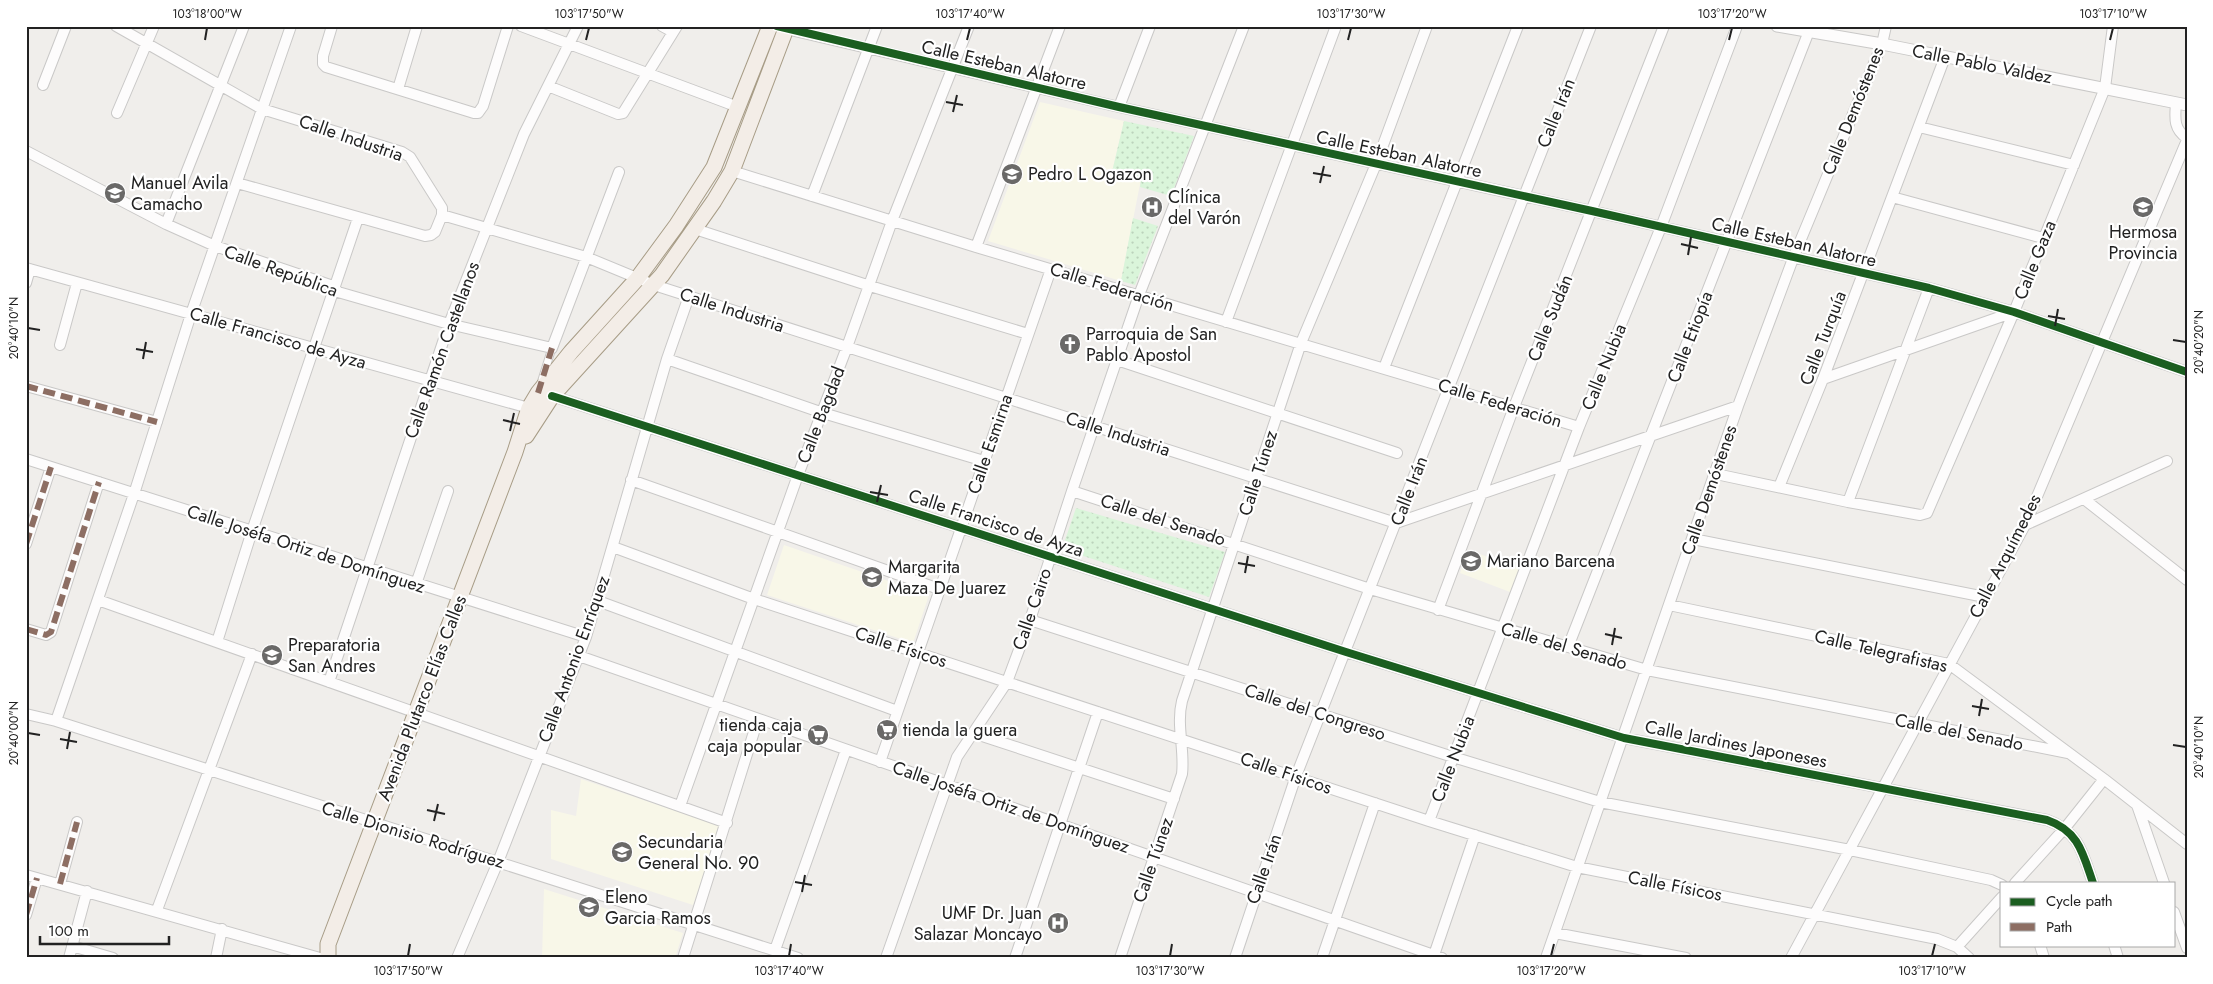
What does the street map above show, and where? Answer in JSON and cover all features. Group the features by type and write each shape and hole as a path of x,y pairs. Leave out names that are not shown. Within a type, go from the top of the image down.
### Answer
{"main road":[{"name":"Avenida Plutarco Elías Calles","path":"321,955 417,713 515,452 529,408 545,394 572,362 637,279 676,226 714,167 770,26"},
{"name":"Avenida Plutarco Elías Calles","path":"572,362 654,285 695,229 732,171 783,27"},
{"name":"Avenida Plutarco Elías Calles","path":"515,452 545,394"}],"street":[{"path":"43,85 66,26"},
{"name":"Calle Industria","path":"116,26 220,87 262,109 402,152 410,157 439,202 442,215 586,257 654,285 1396,523"},
{"path":"116,113 154,26"},
{"path":"166,224 244,26"},
{"path":"56,721 134,494 191,314 291,26"},
{"path":"332,26 323,56 323,64 329,68 478,113 483,106 508,26"},
{"path":"398,89 417,26"},
{"path":"521,26 738,107"},
{"name":"Calle Ramón Castellanos","path":"329,682 449,324 524,134 578,26"},
{"path":"548,86 621,114 675,29 662,26"},
{"path":"812,196 877,26"},
{"name":"Calle Bagdad","path":"680,806 798,475 848,347 892,221 969,26"},
{"path":"976,246 1060,26"},
{"path":"1119,107 1150,26"},
{"name":"Calle Cairo","path":"886,958 957,757 1007,682 1030,620 1072,490 1139,295 1244,26"},
{"path":"1226,322 1336,26"},
{"name":"Calle Túnez","path":"1120,958 1153,856 1174,799 1182,768 1180,710 1192,671 1301,343 1376,164 1427,26"},
{"path":"1384,368 1518,26"},
{"name":"Calle Irán","path":"1235,958 1296,776 1591,26"},
{"name":"Calle Sudán","path":"1438,610 1514,407 1664,26"},
{"name":"Calle Nubia","path":"1429,820 1579,427 1662,227 1737,26"},
{"name":"Calle Pablo Valdez","path":"1777,26 1810,29 2181,104"},
{"name":"Calle Demóstenes","path":"1546,958 1716,474 1738,406 1794,256 1882,44 1886,26"},
{"name":"Calle Gaza","path":"1848,502 1920,515 1928,511 2014,312 2105,88 2113,26"},
{"name":"Calle Esteban Alatorre","path":"783,27 868,49 1119,107 1524,197 1592,210 1929,288 2014,312 2187,372"},
{"name":"Calle Etiopía","path":"1568,647 1810,29"},
{"name":"Calle Turquía","path":"1779,487 1824,379 1945,57"},
{"path":"2181,104 2175,122 2177,129 2187,139"},
{"path":"1919,127 2074,165"},
{"name":"Calle Arquímedes","path":"1791,958 2025,525 2100,342 2187,139"},
{"name":"Calle República","path":"26,151 166,224 215,246 333,286 338,292 449,324 552,348"},
{"name":"Calle Federación","path":"732,171 1226,322 1579,427"},
{"path":"545,394 552,348 618,172"},
{"path":"237,183 428,236 435,232 442,215"},
{"path":"1892,197 2043,238"},
{"path":"217,642 333,286 358,218"},
{"path":"695,229 870,286 1028,334"},
{"path":"26,283 28,269"},
{"name":"Calle Francisco de Ayza","path":"28,269 529,408"},
{"name":"Calle Esmirna","path":"880,762 1051,269"},
{"path":"60,345 77,283"},
{"path":"1716,474 1848,502 1929,288"},
{"name":"Calle Antonio Enríquez","path":"457,958 498,862 586,637 667,359 689,296"},
{"path":"1824,379 2014,312"},
{"path":"667,359 823,413 984,461"},
{"path":"1117,360 1397,453"},
{"path":"26,386 157,422"},
{"name":"Calle Francisco de Ayza","path":"545,394 1346,652"},
{"path":"1396,523 1566,463 1738,406"},
{"name":"Calle Joséfa Ortiz de Domínguez","path":"26,458 586,637"},
{"path":"2025,525 2168,461"},
{"path":"26,544 51,467"},
{"path":"631,480 940,589"},
{"path":"26,629 46,635 50,632 99,482"},
{"name":"Calle del Senado","path":"1072,490 1370,590 1647,670 1918,725 2068,753"},
{"path":"416,584 448,491"},
{"path":"2084,499 2187,580"},
{"path":"1693,539 1985,598"},
{"name":"Calle Físicos","path":"613,547 754,598 1007,682 1577,867 1937,939 1957,947 1969,958"},
{"path":"98,600 727,823"},
{"path":"598,601 897,711"},
{"name":"Calle Telegrafistas","path":"1669,605 1949,664 2104,778 2187,844"},
{"name":"Calle del Congreso","path":"1030,620 1192,671 1453,758 1600,802 1850,850 1991,880 2000,884"},
{"name":"Calle Jardines Japoneses","path":"1346,652 1624,738 2038,818 2065,828"},
{"path":"157,910 252,654"},
{"name":"Calle Joséfa Ortiz de Domínguez","path":"579,656 1256,892 1436,957"},
{"path":"1015,958 1098,712"},
{"name":"Calle Dionisio Rodríguez","path":"26,714 56,721 798,958"},
{"path":"683,958 727,823 758,719"},
{"path":"973,733 1174,799"},
{"path":"776,950 846,750"},
{"path":"2016,882 2065,828 2104,778"},
{"path":"1322,958 1375,803"},
{"path":"2137,804 2164,882"},
{"path":"60,884 77,822"},
{"path":"2065,828 2080,848 2093,882"},
{"path":"1436,957 1475,835"},
{"path":"26,875 321,955"},
{"path":"26,915 37,878"},
{"path":"68,958 87,891"},
{"path":"1957,947 2000,899"},
{"path":"2176,918 2187,948"},
{"path":"216,958 222,929"},
{"path":"1555,933 1661,955 1686,958"},
{"path":"72,946 113,958"},
{"path":"2040,946 2044,958"},
{"path":"2114,946 2118,958"}],"shaded area":[{"path":"1040,102 1124,121 1112,172 1141,179 1121,281 988,241"},
{"path":"784,545 929,595 913,643 767,595"},
{"path":"1469,550 1520,569 1510,592 1460,573"},
{"path":"581,779 720,826 693,905 551,859 551,810 576,816"},
{"path":"544,889 683,933 675,958 542,958"}],"green space":[{"path":"1124,121 1194,136 1171,196 1140,187 1141,179 1112,172"},
{"path":"1133,218 1158,226 1135,285 1121,281"},
{"path":"1076,508 1225,552 1209,597 1062,549"}],"marked path":[{"path":"538,393 552,348"},
{"path":"26,386 157,422"},
{"path":"26,544 51,467"},
{"path":"26,629 46,635 51,632 99,482"},
{"path":"60,884 77,822"},
{"path":"26,915 37,878"}],"cycle path":[{"path":"777,26 1119,107 1592,211 1929,288 2014,312 2187,372"},
{"path":"552,396 1346,652 1624,738 2047,820 2066,830 2073,837 2082,853 2093,882"}],"place":[{"name":"Pedro L Ogazon","path":"1012,174"},
{"name":"Manuel Avila Camacho","path":"115,193"},
{"name":"Clínica del Varón","path":"1152,207"},
{"name":"Hermosa Provincia","path":"2143,207"},
{"name":"Parroquia de San Pablo Apostol","path":"1070,344"},
{"name":"Mariano Barcena","path":"1471,561"},
{"name":"Margarita Maza De Juarez","path":"872,577"},
{"name":"Preparatoria San Andres","path":"272,655"},
{"name":"tienda la guera","path":"887,730"},
{"name":"tienda caja caja popular","path":"818,735"},
{"name":"Secundaria General No. 90","path":"622,852"},
{"name":"Eleno Garcia Ramos","path":"589,907"},
{"name":"UMF Dr. Juan Salazar Moncayo","path":"1058,923"}]}
